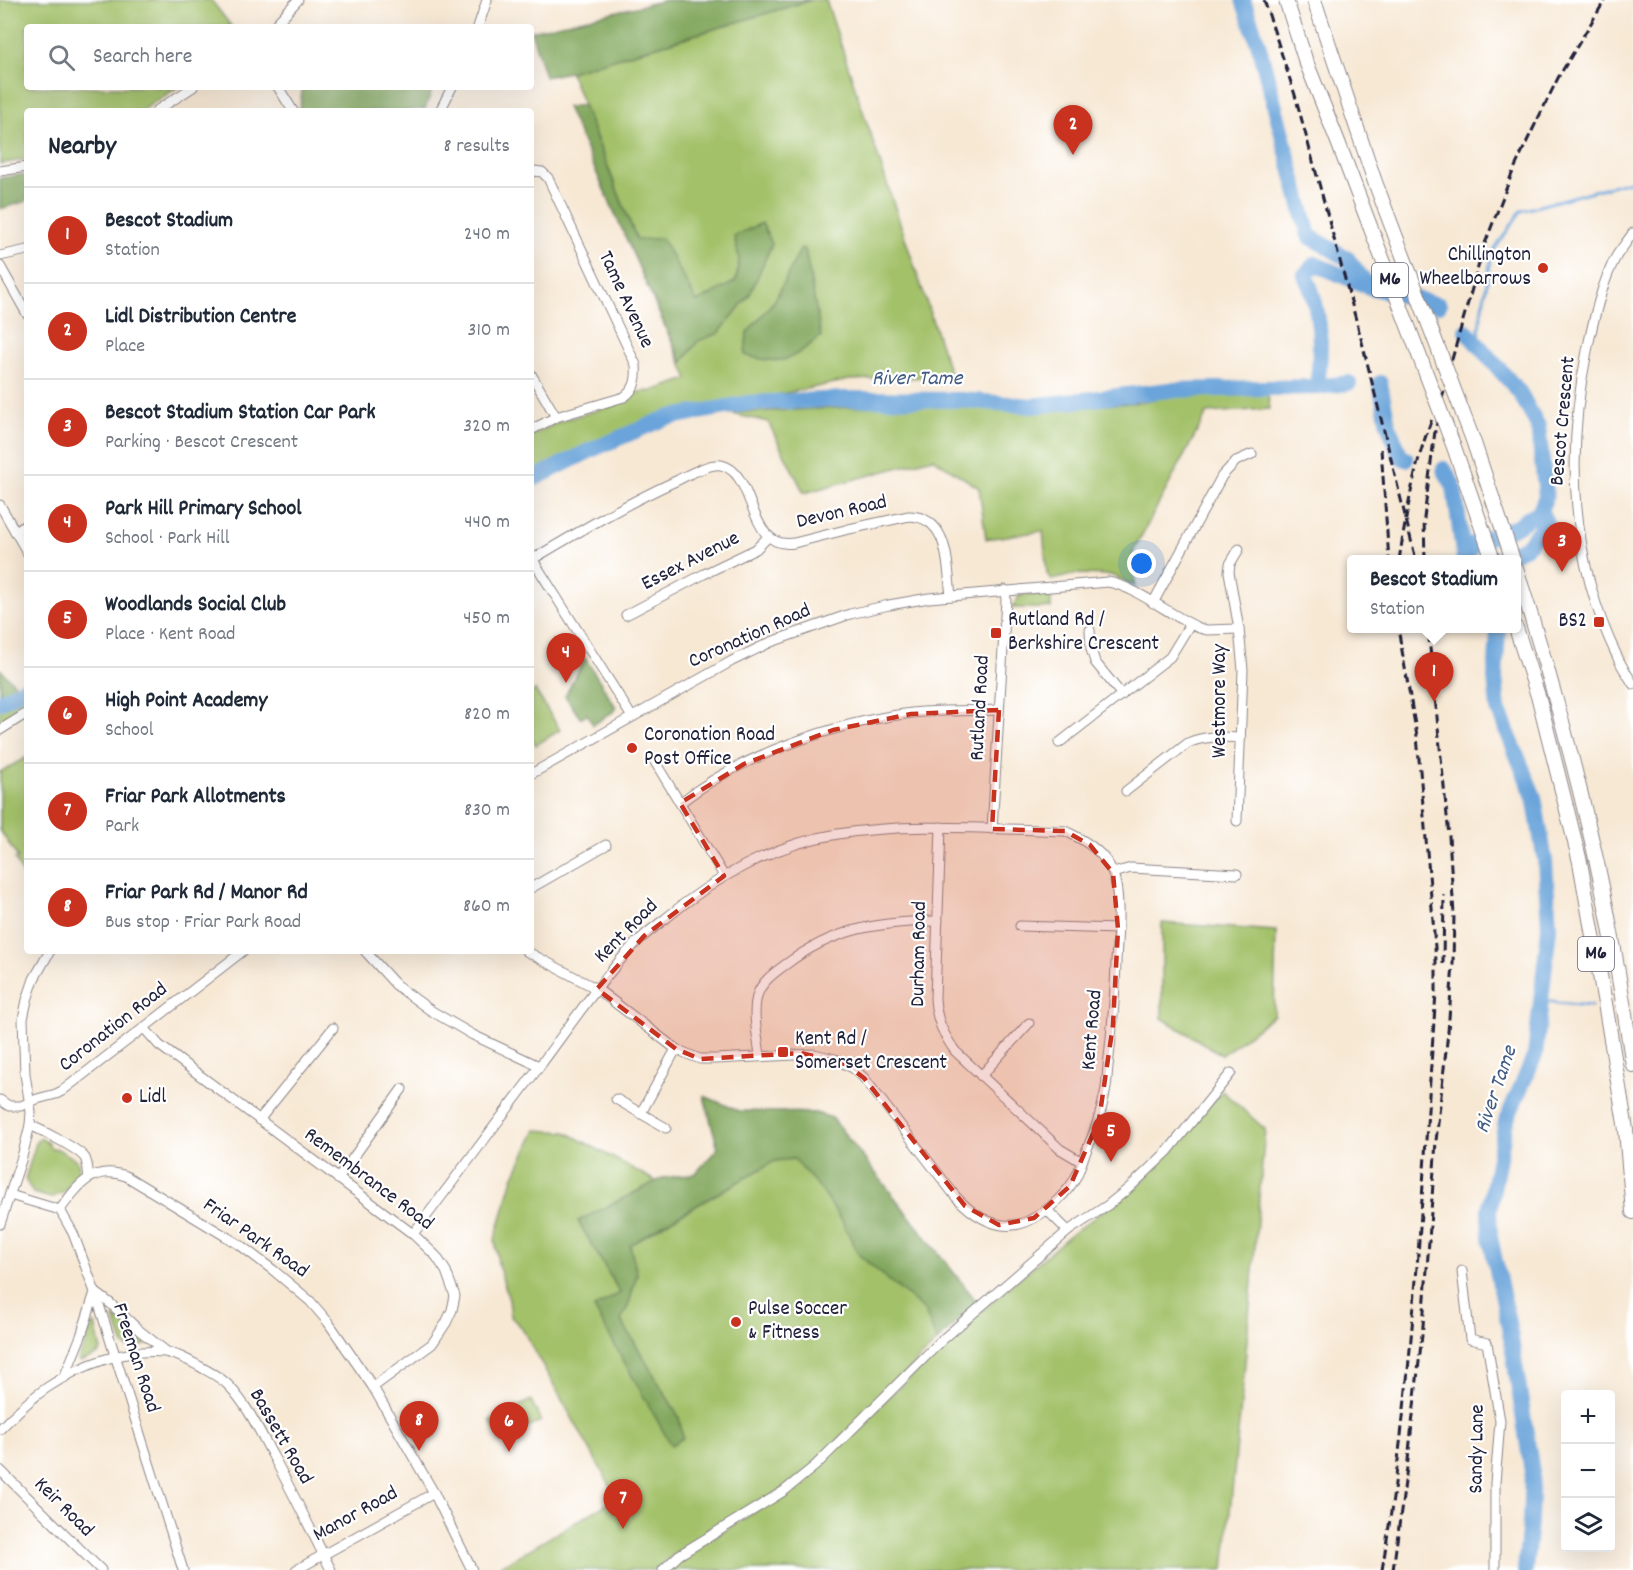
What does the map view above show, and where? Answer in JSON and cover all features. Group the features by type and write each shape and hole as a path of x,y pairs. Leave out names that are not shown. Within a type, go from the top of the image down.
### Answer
{"highway":[{"name":"M6","path":"1286,0 1305,59 1446,425 1491,555"},
{"name":"M6","path":"1314,0 1375,182 1473,440 1511,555"},
{"name":"M6","path":"1521,585 1555,695 1592,839 1633,1065"},
{"name":"M6","path":"1518,633 1539,699 1582,874 1626,1130 1633,1212"}],"street":[{"path":"276,24 298,0"},
{"path":"479,24 487,0"},
{"path":"161,108 188,90"},
{"path":"280,90 291,108"},
{"path":"442,108 450,90"},
{"path":"0,171 24,167"},
{"name":"Tame Avenue","path":"534,171 542,172 548,177 636,365 637,374 633,389 624,397 556,417 534,428"},
{"name":"Bescot Crescent","path":"1633,233 1617,256 1593,322 1582,374 1575,464 1576,502 1581,543 1591,586 1617,656 1633,684"},
{"path":"0,256 24,251"},
{"path":"0,266 24,309"},
{"path":"534,379 556,417"},
{"path":"1153,603 1222,476 1236,461 1252,454"},
{"name":"Devon Road","path":"534,557 620,507 699,470 721,465 735,473 756,518 769,536 787,544 909,516 922,518 932,523 942,537 951,596"},
{"path":"0,505 24,547"},
{"path":"15,531 24,526"},
{"name":"Essex Avenue","path":"626,615 756,549 769,536"},
{"name":"Westmore Way","path":"1237,820 1243,670 1239,629 1229,572 1230,564 1239,549"},
{"path":"534,561 632,717"},
{"name":"Coronation Road","path":"534,772 724,665 771,642 850,614 874,608 1005,590 1108,582 1121,586 1190,624 1207,630 1239,629"},
{"name":"Rutland Road","path":"992,829 1005,590"},
{"path":"1059,743 1170,657 1190,624"},
{"path":"1090,630 1091,649 1095,662 1122,695"},
{"path":"680,803 705,785 744,764 833,730 932,711 999,710"},
{"path":"0,730 24,715"},
{"path":"1126,791 1188,743 1207,737 1241,738"},
{"path":"655,762 724,876"},
{"name":"Kent Road","path":"413,1234 597,989 630,949 680,906 724,876 761,857 817,838 880,829 941,827 1065,831 1079,837 1101,855 1113,873 1117,889 1118,929 1113,1025 1106,1090 1099,1120 1070,1186 1047,1210 1022,1224 1010,1226 986,1221 972,1212 956,1197 864,1078 853,1068 836,1059 814,1054 700,1059 676,1049 597,989"},
{"name":"Durham Road","path":"941,827 935,999 939,1025 955,1051 981,1076 1060,1149 1082,1162"},
{"path":"534,886 606,845"},
{"path":"1113,873 1131,868 1237,874"},
{"path":"760,1056 756,1013 757,996 766,981 789,962 817,944 855,929 898,922 938,921"},
{"path":"1020,926 1118,929"},
{"path":"0,1224 30,1125 23,1019 34,979 48,954"},
{"name":"Coronation Road","path":"0,1101 14,1107 21,1106 62,1091 239,954"},
{"path":"368,954 396,986 430,1010 473,1035 539,1066"},
{"path":"532,954 597,989"},
{"path":"981,1076 1029,1023"},
{"name":"Remembrance Road","path":"144,1028 159,1045 413,1234 436,1256 446,1271 455,1296 446,1323 432,1344 373,1387"},
{"path":"259,1120 333,1028"},
{"path":"641,1113 676,1049"},
{"path":"663,1570 679,1555 784,1491 815,1466 942,1340 1068,1231 1122,1194 1168,1151 1231,1073"},
{"path":"338,1179 402,1089"},
{"path":"616,1099 666,1128"},
{"path":"10,1195 60,1210 79,1185 89,1178 86,1160 83,1156 30,1125"},
{"name":"Friar Park Road","path":"89,1178 108,1172 126,1176 240,1245 316,1308 373,1387 434,1493 472,1570"},
{"name":"Freeman Road","path":"60,1210 74,1233 95,1292 183,1570"},
{"path":"1047,1210 1068,1231"},
{"name":"Sandy Lane","path":"1462,1270 1470,1339 1487,1343 1500,1420 1495,1483 1495,1570"},
{"path":"64,1378 95,1292"},
{"name":"Bassett Road","path":"95,1292 166,1352 211,1372 237,1395 255,1422 331,1570"},
{"name":"Bassett Road","path":"0,1429 33,1398 64,1378 106,1358 142,1352 166,1352"},
{"name":"Keir Road","path":"0,1470 101,1570"},
{"name":"Manor Road","path":"296,1570 434,1493"}],"highlighted area":[{"path":"999,710 992,829 1065,831 1090,845 1113,873 1118,929 1113,1025 1099,1120 1070,1186 1034,1218 999,1225 965,1206 864,1078 845,1064 801,1053 700,1059 676,1049 597,989 644,936 724,876 680,803 744,764 833,730 911,714"}],"green space":[{"path":"0,0 211,0 230,24 24,24 24,90 173,90 146,108 24,108 24,160 0,164"},
{"path":"666,0 811,0 570,72 545,77 534,41 534,30"},
{"path":"811,0 826,0 951,376 849,380 758,399 684,411 612,437 534,474 534,434 561,421 615,405 628,399 635,392 652,391 688,379 629,245 637,240 570,72"},
{"path":"302,90 430,90 431,93 425,108 300,108"},
{"path":"583,105 637,240 662,238 697,302 736,281 739,258 734,236 762,223 772,244 750,294 719,333 698,341 682,363 567,107"},
{"path":"24,174 24,202 0,209 0,178"},
{"path":"801,248 805,249 821,336 794,356 778,361 745,355 747,333 775,300"},
{"path":"1268,395 1270,409 1207,413 1133,552 1135,586 1111,575 1076,574 1052,580 1047,574 1043,531 986,539 979,488 933,458 804,493 768,422 728,413 896,405 1043,410 1142,402 1163,396"},
{"path":"1051,593 1051,608 1012,608 1020,595"},
{"path":"585,658 616,707 613,712 593,725 587,714 580,718 565,696"},
{"path":"0,669 18,687 0,698"},
{"path":"534,691 560,730 536,745 534,742"},
{"path":"24,695 24,711 0,726 0,709"},
{"path":"24,759 24,878 15,859 18,858 0,830 0,772"},
{"path":"1162,923 1276,931 1274,1015 1222,1055 1162,1018"},
{"path":"1222,1091 1265,1129 1244,1375 1224,1570 668,1570 681,1557 785,1493 987,1306 1070,1235 1139,1185"},
{"name":"Pulse Soccer & Fitness","path":"704,1096 739,1111 815,1113 832,1118 977,1302 813,1465 782,1490 668,1559 654,1570 494,1570 617,1498 521,1327 511,1317 509,1300 498,1264 495,1239 513,1178 536,1130 566,1132 657,1182 663,1178 695,1175 718,1148"},
{"path":"704,1096 739,1111 815,1113 832,1118 977,1302 937,1342 925,1311 859,1255 842,1221 822,1191 794,1159 775,1161 630,1245 637,1274 629,1304 621,1320 679,1417 683,1438 671,1445 594,1308 620,1293 578,1221 663,1178 695,1174 718,1148"},
{"path":"40,1138 49,1146 78,1162 79,1169 64,1192 51,1198 33,1193 25,1179 37,1140"},
{"path":"115,1317 146,1345 129,1348 124,1346"},
{"path":"93,1324 95,1324 101,1350 98,1354 80,1362 78,1360"},
{"path":"531,1400 541,1421 501,1442 490,1421"}],"waterway":[{"name":"River Tame","path":"1243,0 1258,43 1309,236 1347,258 1369,287"},
{"path":"1481,348 1479,328 1492,253 1521,211 1633,180"},
{"name":"River Tame","path":"1317,387 1320,358 1318,316 1305,275 1315,264 1369,287 1439,305"},
{"name":"River Tame","path":"1466,331 1520,393 1538,426 1546,496 1540,511 1546,522 1526,547 1508,555"},
{"name":"River Tame","path":"534,478 591,450 666,418 749,403 844,399 961,400 1032,406 1169,390 1317,387 1349,383"},
{"name":"River Tame","path":"1380,383 1388,424 1401,457 1406,459"},
{"name":"River Tame","path":"1444,469 1454,487 1463,555"},
{"name":"River Tame","path":"1467,555 1473,544 1515,527 1540,511"},
{"name":"River Tame","path":"1498,633 1495,677 1498,709 1534,797 1545,861 1549,928 1535,1055 1506,1121 1489,1210 1490,1237 1510,1332 1532,1472 1525,1570"},
{"name":"River Tame","path":"0,702 24,689"},
{"path":"1542,999 1557,1003 1591,1006"}],"railway":[{"path":"1264,0 1295,95 1362,342 1415,555"},
{"path":"1425,555 1424,518 1435,431 1447,377 1484,246 1511,176 1558,78 1605,0"},
{"path":"1400,555 1416,471 1432,419"},
{"path":"1381,449 1389,555"},
{"path":"1382,1570 1393,1499 1409,1355 1436,993 1433,920 1417,736 1399,633"},
{"path":"1393,1570 1423,1326 1436,1141 1453,964 1454,915 1449,836 1429,633"},
{"path":"1443,964 1444,895"}],"place":[{"name":"Lidl Distribution Centre","path":"1073,155"},
{"name":"Chillington Wheelbarrows","path":"1543,268"},
{"name":"Bescot Stadium Station Car Park","path":"1562,572"},
{"name":"BS2","path":"1599,622"},
{"name":"Rutland Rd / Berkshire Crescent","path":"996,633"},
{"name":"Park Hill Primary School","path":"566,683"},
{"name":"Bescot Stadium","path":"1434,702"},
{"name":"Coronation Road Post Office","path":"632,748"},
{"name":"Kent Rd / Somerset Crescent","path":"783,1052"},
{"name":"Lidl","path":"127,1098"},
{"name":"Woodlands Social Club","path":"1111,1162"},
{"name":"Pulse Soccer & Fitness","path":"736,1322"},
{"name":"Friar Park Rd / Manor Rd","path":"419,1451"},
{"name":"High Point Academy","path":"509,1452"},
{"name":"Friar Park Allotments","path":"623,1529"}]}
